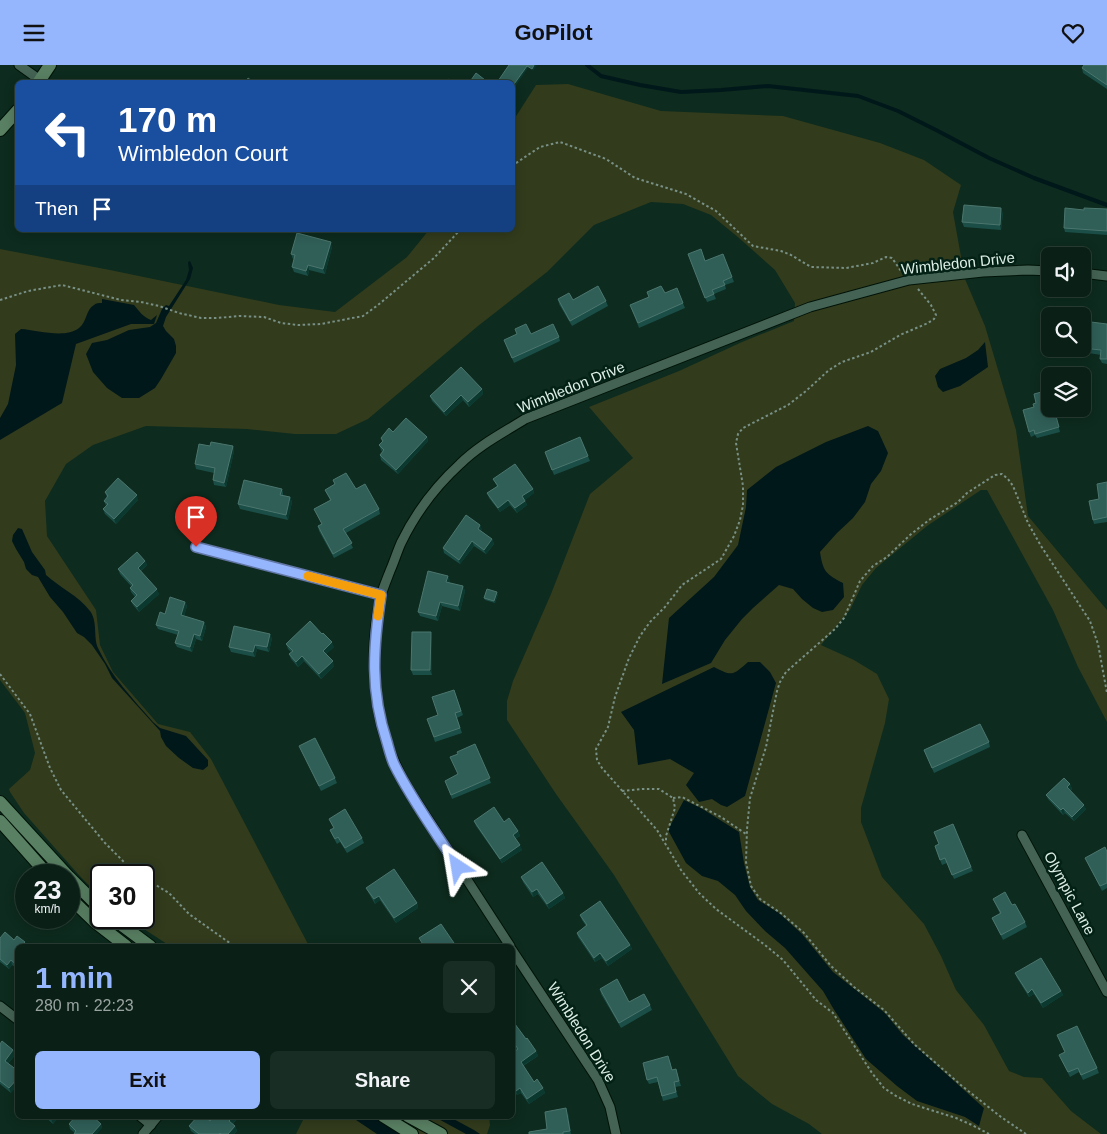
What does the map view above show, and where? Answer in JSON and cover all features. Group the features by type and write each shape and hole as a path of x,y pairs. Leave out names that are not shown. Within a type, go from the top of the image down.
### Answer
{"street":[{"path":"19,65 38,80"},
{"path":"40,80 50,65"},
{"path":"0,130 15,113"},
{"name":"Wimbledon Drive","path":"509,944 407,787 394,763 381,725 375,691 376,625 381,595 401,542 418,514 438,487 460,463 484,444 525,419 810,307 909,280 983,272 1028,269 1041,270"},
{"path":"1091,274 1107,276"},
{"path":"196,547 381,595"},
{"path":"0,802 57,864"},
{"path":"0,821 38,864"},
{"name":"Olympic Lane","path":"1022,835 1107,991"},
{"path":"80,888 90,898"},
{"path":"80,908 123,944"},
{"path":"127,929 147,944"},
{"name":"Wimbledon Drive","path":"515,955 598,1080 610,1107 616,1134"},
{"path":"0,1006 15,1018"},
{"path":"144,1119 151,1125"},
{"path":"143,1134 156,1119"},
{"path":"388,1119 412,1134"},
{"path":"414,1119 441,1134"}],"path":[{"path":"515,164 540,147 560,142 606,159 635,178 686,194 716,211 753,246 781,251 811,267 846,268 873,263 886,257 892,258 903,273"},
{"path":"0,300 28,291 62,285 121,300 160,306 201,318 264,317 281,323 298,325 321,324 362,316 434,258 458,232"},
{"path":"915,285 931,305 936,315 934,319 900,335 871,352 842,362 829,370 788,405 743,428 738,433 736,443 744,486 740,520 734,537 721,559 682,585 640,636 615,697 608,727 596,749 597,759 602,768 657,830 681,870 699,893 716,909 783,960 816,1000 834,1013 872,1073 884,1088 912,1104 972,1125 989,1134"},
{"path":"1026,1134 1001,1117 914,1045 884,1009 854,987 831,966 804,933 782,913 760,899 751,886 746,862 746,834 750,798 766,747 777,691 786,673 844,619 860,581 873,566 887,557 929,520 995,475 1002,475 1013,485 1028,523 1041,546 1090,621 1098,644 1107,693"},
{"path":"0,674 30,714 50,768 61,790 105,843 126,864"},
{"path":"622,791 659,789 673,798 682,797 721,817 746,834"},
{"path":"666,844 666,836 675,808 673,798"},
{"path":"155,885 169,893 189,914 231,944"}],"green space":[{"path":"568,84 661,111 783,116 880,143 924,160 961,185 953,212 965,279 985,326 1016,430 1028,516 1107,610 1107,722 1078,667 1053,610 987,490 981,490 927,526 876,568 862,585 850,610 821,645 854,660 877,674 889,699 885,723 861,808 861,822 882,877 924,924 956,990 984,1025 1009,1071 1024,1077 1042,1078 1071,1111 1101,1134 822,1134 809,1124 772,1104 738,1076 614,875 556,794 507,720 507,701 513,681 551,594 590,494 633,458 589,407 679,371 794,321 795,303 775,270 711,215 683,204 651,202 594,225 547,272 478,326 368,419 336,434 295,434 247,429 146,426 93,445 66,464 45,501 47,536 96,610 100,645 113,672 158,724 190,732 211,759 308,944 167,944 144,929 155,929 155,864 90,864 90,887 80,876 80,864 69,864 24,813 10,792 9,789 30,770 35,753 25,713 0,680 0,249 279,305 335,312 407,257 427,232 515,232 515,118 536,85"},
{"path":"304,1119 489,1119 490,1125 487,1134 296,1134"}],"water":[{"path":"190,261 193,268 190,279 166,317 163,326 174,339 176,353 155,388 139,398 122,398 107,388 93,372 86,354 92,343 107,340 129,330 150,327 156,323 162,309 166,305 169,306 186,280 189,270 188,262"},
{"path":"102,299 134,305 143,316 151,320 157,315 154,324 131,324 76,344 62,403 0,440 0,418 8,404 16,365 15,334 21,329 51,333 73,331 82,325 89,309 97,303 102,303"},
{"path":"985,342 988,367 960,386 943,392 938,387 935,376 940,369 966,358 978,350"},
{"path":"868,426 878,431 888,453 881,471 871,484 865,502 853,518 820,552 822,564 826,572 843,583 844,597 833,610 822,612 813,608 793,589 779,585 742,619 725,640 711,663 662,684 669,618 714,577 738,545 746,507 747,490 776,467 826,442"},
{"path":"18,528 22,529 32,552 45,570 46,575 80,600 90,611 94,620 98,648 109,668 123,687 160,728 186,736 208,760 208,766 203,770 193,768 166,746 160,731 112,678 92,645 77,633 50,597 38,577 32,575 26,569 12,541 13,535"},
{"path":"748,662 760,662 770,672 776,683 745,796 727,807 712,799 699,802 686,785 694,773 670,759 638,765 634,730 621,712 714,667 732,673"},
{"path":"684,800 701,808 739,832 750,887 758,900 779,913 802,934 833,972 885,1013 903,1035 984,1108 979,1126 965,1117 917,1101 866,1059 823,991 785,948 746,911 735,895 718,881 702,876 686,863 668,830"},
{"path":"354,1119 376,1119 400,1134 377,1134"},
{"path":"438,1119 454,1119 480,1134 466,1134"}],"building":[{"path":"509,65 534,65 532,69 527,66 515,83 515,80 499,80"},
{"path":"1084,65 1107,65 1107,85 1082,68"},
{"path":"476,73 485,80 471,80"},
{"path":"964,205 1001,208 1000,225 962,222"},
{"path":"1065,208 1084,210 1084,208 1107,209 1107,231 1064,228"},
{"path":"297,233 331,242 323,269 308,265 306,271 292,267 295,255 291,254"},
{"path":"701,249 705,261 723,254 732,277 723,281 725,285 712,290 714,294 705,298 688,254"},
{"path":"598,286 606,301 570,321 558,299 569,293 573,300"},
{"path":"661,286 665,293 677,288 683,303 638,323 630,305 649,297 647,292"},
{"path":"1091,322 1107,324 1107,359 1100,359 1101,350 1091,349"},
{"path":"526,324 531,334 553,324 559,337 512,358 504,340 517,334 515,329"},
{"path":"461,367 482,389 468,402 461,395 444,412 430,396"},
{"path":"1041,392 1041,417 1056,417 1059,427 1035,434 1034,430 1029,432 1023,410 1034,407 1033,404 1036,403 1034,394"},
{"path":"406,418 427,437 396,470 380,455 384,450 379,445 383,441 381,438 389,428 393,432"},
{"path":"580,437 588,456 552,470 545,452"},
{"path":"211,442 233,446 224,483 213,480 215,468 195,464 199,444 210,446"},
{"path":"515,464 533,489 522,496 525,501 515,508 508,500 498,508 487,493 498,486 493,479"},
{"path":"346,473 356,489 365,484 379,509 343,529 352,543 333,554 318,526 322,524 314,509 331,500 325,490 335,484 333,480"},
{"path":"118,478 137,495 114,519 103,509 108,504 104,501 108,496 105,492"},
{"path":"244,480 282,489 280,495 290,497 286,515 238,504"},
{"path":"1107,482 1107,517 1093,520 1089,501 1099,499 1097,484"},
{"path":"466,515 480,525 478,529 492,539 484,550 472,541 459,560 443,548"},
{"path":"137,552 145,561 138,568 157,589 137,607 131,601 137,595 130,588 133,585 118,569"},
{"path":"428,571 448,576 446,582 463,586 458,606 440,602 436,616 418,612"},
{"path":"487,589 497,592 494,601 484,598"},
{"path":"170,597 185,602 181,615 204,622 200,636 194,634 190,647 175,643 179,631 156,625 160,612 165,614"},
{"path":"310,621 332,642 323,651 333,661 319,674 302,656 296,662 289,654 293,651 286,644"},
{"path":"234,626 270,634 267,647 255,645 253,652 229,647"},
{"path":"412,632 431,632 430,670 411,670"},
{"path":"454,690 461,711 455,713 460,728 434,737 427,719 438,715 432,697"},
{"path":"980,724 989,742 932,768 924,750"},
{"path":"315,738 335,778 319,786 299,746"},
{"path":"475,744 490,778 451,795 445,781 458,774 450,757"},
{"path":"1064,778 1070,784 1067,787 1084,805 1072,817 1063,808 1061,810 1046,795"},
{"path":"494,807 504,822 509,818 518,831 513,835 520,845 500,859 474,821"},
{"path":"345,809 362,838 345,848 338,837 335,839 330,830 334,828 329,819"},
{"path":"953,824 971,867 952,875 945,858 940,860 935,846 939,844 934,832"},
{"path":"1105,847 1107,852 1107,883 1100,886 1085,858"},
{"path":"542,862 563,893 547,904 537,889 532,892 521,877"},
{"path":"394,869 417,903 394,918 379,896 374,899 366,888"},
{"path":"1005,892 1012,905 1015,904 1025,922 1001,935 992,918 1001,913 993,899"},
{"path":"600,901 630,945 606,961 600,953 594,958 577,933 587,925 580,915"},
{"path":"441,924 455,944 423,944 419,938"},
{"path":"5,932 14,940 17,936 25,942 23,944 15,944 15,963 11,960 7,965 0,959 0,938"},
{"path":"1041,958 1061,991 1041,1003 1032,989 1028,993 1015,973"},
{"path":"617,979 629,1002 644,994 650,1005 619,1023 600,989"},
{"path":"515,1024 536,1051 521,1062 534,1082 537,1079 543,1088 527,1099 520,1088 516,1091 515,1090 515,1051 518,1049 515,1044"},
{"path":"1077,1026 1097,1068 1081,1075 1078,1068 1068,1072 1059,1055 1065,1052 1057,1035"},
{"path":"2,1041 13,1050 5,1061 15,1069 15,1081 9,1088 0,1081 0,1044"},
{"path":"668,1056 672,1070 676,1069 679,1081 674,1082 676,1092 662,1096 657,1077 647,1080 643,1063"},
{"path":"566,1108 570,1131 563,1132 563,1134 529,1134 529,1132 547,1129 545,1112"},
{"path":"73,1119 95,1119 101,1124 92,1134 74,1134 76,1131 69,1124"},
{"path":"195,1119 208,1119 210,1121 212,1119 231,1119 229,1121 235,1126 228,1134 199,1134 189,1126"}],"waterway":[{"path":"587,65 601,76 681,92 768,86 858,96 898,111 989,158 1034,178 1107,205"}],"slow traffic":[{"path":"308,576 381,595 378,616"}],"route":[{"path":"196,547 381,595 376,625 374,658 375,691 381,725 394,763 407,787 458,867"}]}
